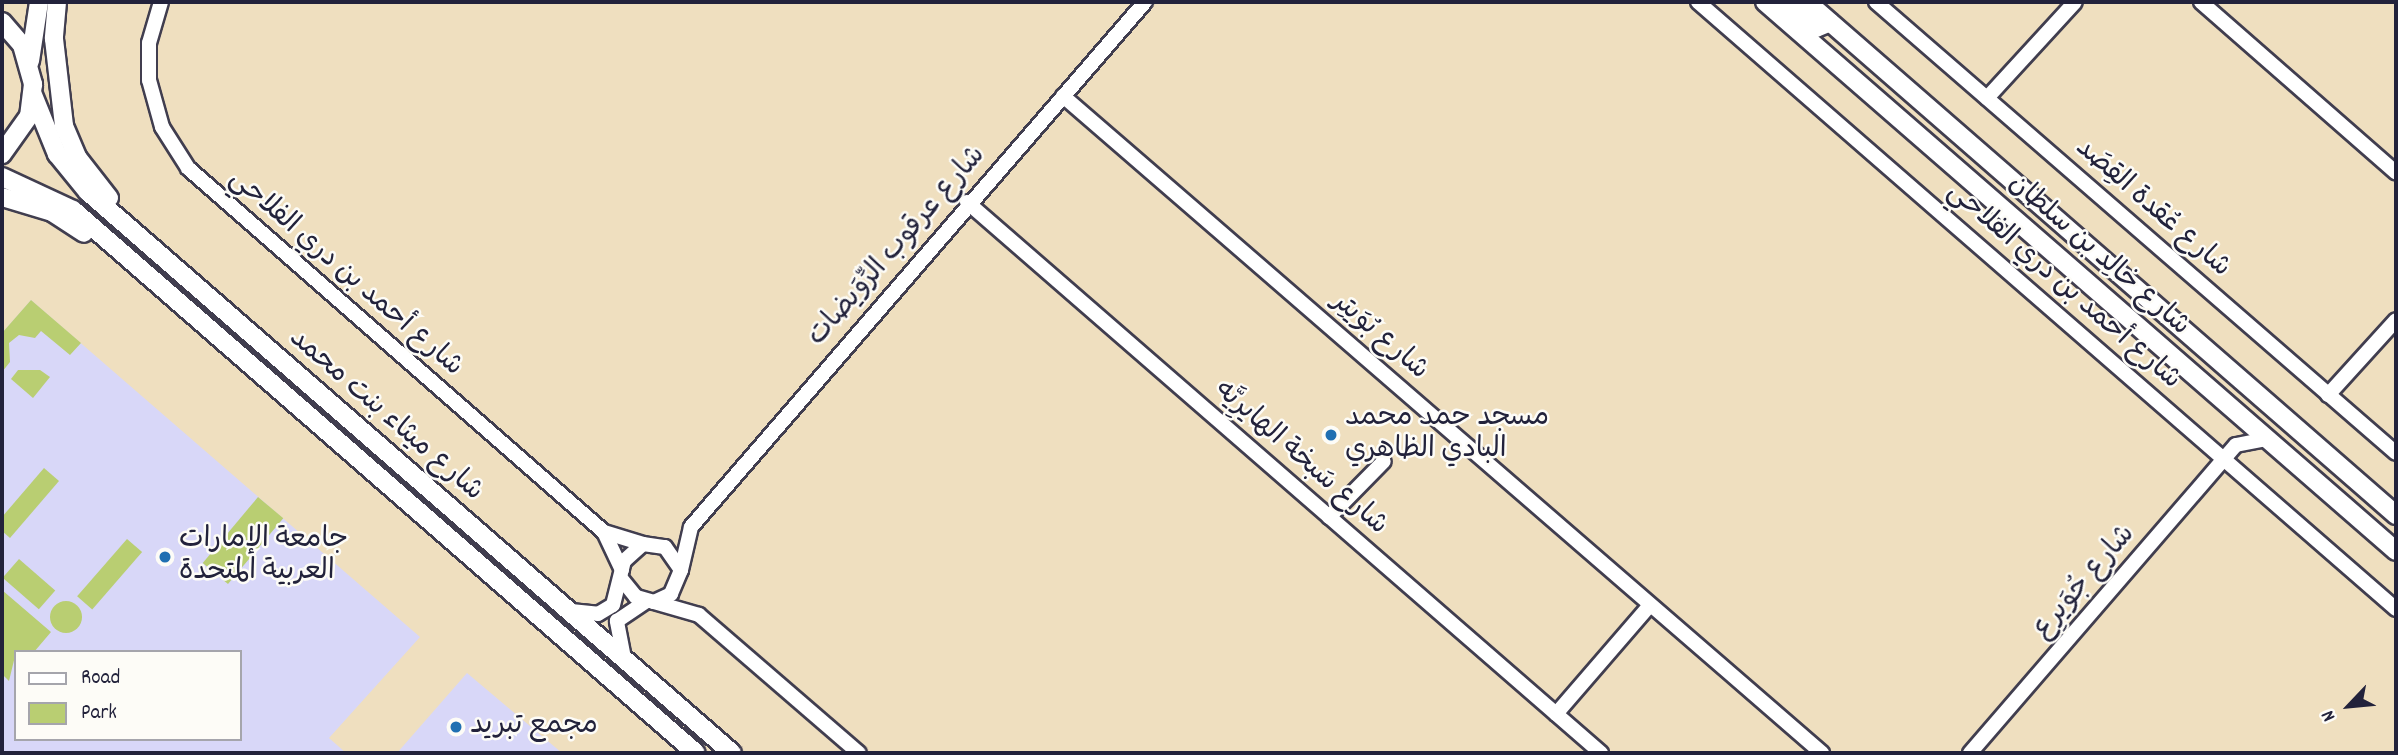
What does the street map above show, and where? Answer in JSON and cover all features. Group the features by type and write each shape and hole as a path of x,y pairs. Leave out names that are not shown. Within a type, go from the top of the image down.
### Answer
{"main road":[{"path":"2,154 19,136 33,95 30,64 39,2"},
{"path":"57,2 54,39 70,142 139,236"},
{"name":"شارع خالِد بن سلطان","path":"1765,2 2396,551"},
{"path":"1784,2 1816,28 1830,22"},
{"name":"شارع خالِد بن سلطان","path":"1807,2 2396,515"},
{"path":"2,22 30,64"},
{"name":"شارع ميثاء بنت محمد","path":"33,95 66,167 139,236 733,753"},
{"name":"شارع ميثاء بنت محمد","path":"2,177 72,210 696,753"},
{"path":"2,197 69,222 171,296"}],"street":[{"name":"شارع أحمد بن دري الفلاحي","path":"161,2 149,43 149,80 162,127 188,168 604,532 622,575"},
{"name":"شارع عرقوب الرِّوَيضات","path":"650,544 691,527 967,202 1145,2"},
{"name":"شارع أحمد بن دري الفلاحي","path":"1698,2 2396,609"},
{"name":"شارع عُقدة القِصَد","path":"1876,2 2396,453"},
{"path":"1987,98 2075,2"},
{"path":"2201,2 2396,173"},
{"name":"شارع بُوَيتِر","path":"1063,96 1822,753"},
{"name":"شارع سَبخة الهايرِيَّه","path":"967,202 1601,753"},
{"path":"2328,395 2396,320"},
{"path":"2237,412 2236,445 2267,439"},
{"name":"شارع جُوَيرِع","path":"1970,753 2236,445"},
{"path":"1329,517 1384,461"},
{"name":"شارع عرقوب الرِّوَيضات","path":"681,573 691,527"},
{"name":"شارع أحمد بن دري الفلاحي","path":"604,532 650,544"},
{"path":"571,611 607,611 628,554 650,544 673,552 699,615"},
{"path":"624,658 617,621 650,602 671,594 681,573"},
{"path":"622,575 650,602 699,615 859,753"},
{"path":"1556,714 1650,604"}],"shaded area":[{"name":"جامعة الإمارات العربية المتحدة","path":"31,300 420,637 329,738 346,753 2,753 2,333"},
{"path":"467,673 562,753 397,753"}],"green space":[{"path":"31,300 81,343 70,355 41,331 35,338 19,335 9,343 10,362 2,372 2,333"},
{"path":"18,370 40,370 50,377 33,398 11,379"},
{"path":"44,468 59,481 10,538 2,531 2,517"},
{"path":"258,497 283,518 228,584 203,563"},
{"path":"127,539 142,552 92,609 77,596"},
{"path":"19,559 55,590 39,609 3,578"},
{"path":"2,590 51,632 36,650 14,650 9,681 2,674"},
{"path":"66,601 78,605 82,617 78,629 66,633 54,629 50,617 54,605"}],"place":[{"name":"مسجد حمد محمد البادي الظاهري","path":"1331,435"},
{"name":"جامعة الإمارات العربية المتحدة","path":"165,557"},
{"name":"مجمع تبريد","path":"456,727"}]}
